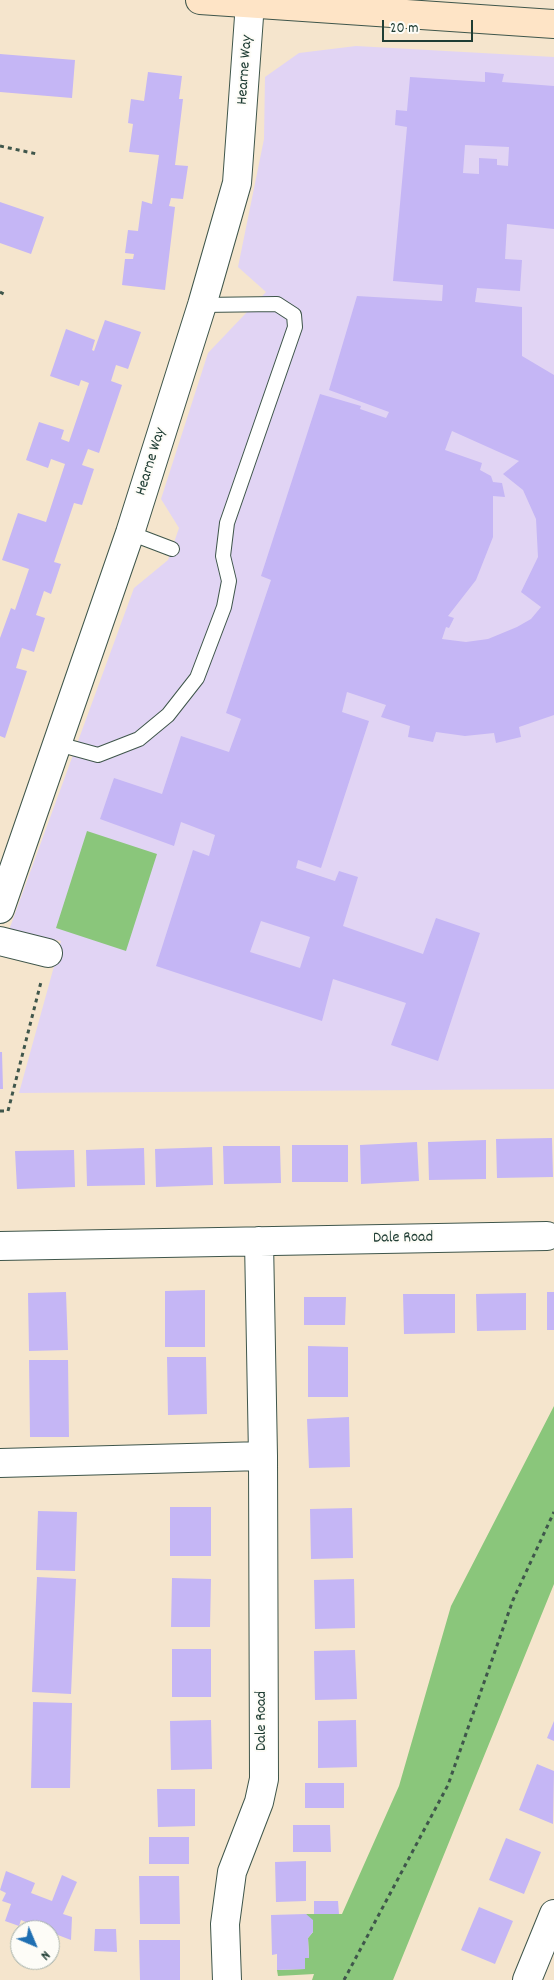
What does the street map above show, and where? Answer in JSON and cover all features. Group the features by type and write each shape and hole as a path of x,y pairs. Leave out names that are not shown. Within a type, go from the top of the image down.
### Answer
{"street":[{"path":"200,0 554,24"},
{"name":"Hearne Way","path":"0,909 130,533 202,305 237,183 250,3"},
{"path":"0,941 48,953"},
{"name":"Dale Road","path":"0,1246 547,1236"},
{"name":"Dale Road","path":"227,1980 225,1924 232,1872 259,1802 264,1779 259,1242"},
{"path":"0,1463 262,1456"},
{"path":"527,1980 554,1914"}],"lane":[{"path":"58,744 98,755 139,739 168,715 197,678 224,608 229,581 223,556 228,523 295,327 294,314 277,304 202,305"},
{"path":"130,533 172,549"}],"path":[{"path":"0,146 37,154"},
{"path":"0,1112 8,1111 48,953"},
{"path":"344,1980 448,1785 513,1600 554,1512"}],"shaded area":[{"path":"356,46 554,57 554,1089 19,1093 61,941 9,930 134,588 168,560 179,528 161,499 208,353 266,292 238,267 264,139 265,77 299,53"}],"green space":[{"path":"87,831 157,854 126,951 56,928"},
{"path":"554,1406 554,1584 393,1980 312,1980 314,1974 278,1976 277,1970 305,1969 305,1958 309,1958 308,1938 313,1932 306,1914 342,1914 399,1786 451,1606"}],"building":[{"path":"0,54 75,60 72,98 0,92"},
{"path":"148,72 182,76 179,99 183,99 175,165 188,166 183,199 171,198 169,206 175,207 165,290 122,285 125,259 133,259 134,254 125,253 128,230 138,231 142,201 152,204 159,155 129,152 133,124 128,123 131,99 144,101"},
{"path":"485,72 504,74 502,82 554,86 554,229 507,224 505,259 522,260 520,291 477,288 475,302 522,307 522,356 554,375 554,715 519,727 521,737 496,743 494,733 465,736 436,732 433,742 408,737 410,726 381,717 386,705 347,692 342,712 369,721 321,868 298,860 296,868 335,881 339,871 358,877 343,926 423,954 436,918 480,933 438,1061 391,1045 406,1003 333,979 322,1021 156,966 193,850 209,856 215,835 181,822 174,846 100,819 114,778 162,794 181,736 229,752 241,719 226,713 271,580 261,576 320,394 361,406 360,409 386,418 389,412 329,390 357,296 442,301 443,285 393,281 407,127 395,125 396,110 407,111 410,77 485,82","holes":["465,145 509,147 508,166 497,165 497,159 479,158 479,174 463,173","452,431 519,461 503,474 523,490 536,519 538,557 521,592 541,607 531,619 488,639 466,642 442,639 446,627 449,628 454,618 448,616 476,580 493,537 493,496 505,497 502,483 493,482 491,476 480,470 482,463 445,450","261,921 310,937 300,968 250,952"]},
{"path":"0,202 44,217 31,254 0,243"},
{"path":"105,320 141,332 128,369 116,365 111,381 122,385 99,453 88,449 82,465 94,469 82,505 74,503 54,562 61,564 51,594 44,591 36,615 45,618 34,652 22,648 16,668 27,671 5,738 0,736 0,638 11,608 15,610 29,569 2,560 18,513 46,522 65,464 51,459 48,468 26,460 39,422 64,430 61,439 69,442 89,383 81,380 79,386 50,376 66,329 95,340 92,350 94,351"},
{"path":"0,1052 2,1052 3,1089 0,1089"},
{"path":"552,1138 553,1177 497,1178 496,1139"},
{"path":"486,1140 486,1179 429,1180 428,1142"},
{"path":"417,1142 419,1181 361,1184 360,1145"},
{"path":"292,1145 348,1145 348,1182 292,1182"},
{"path":"223,1146 280,1146 281,1183 224,1184"},
{"path":"212,1147 213,1185 156,1187 155,1149"},
{"path":"144,1148 145,1185 87,1186 86,1150"},
{"path":"74,1150 75,1187 17,1189 15,1151"},
{"path":"205,1290 205,1347 165,1347 165,1291"},
{"path":"66,1292 68,1350 29,1351 28,1293"},
{"path":"547,1292 554,1292 554,1330 547,1330"},
{"path":"526,1293 526,1330 477,1331 476,1294"},
{"path":"403,1294 455,1294 455,1333 404,1334"},
{"path":"304,1297 346,1297 345,1325 304,1325"},
{"path":"308,1346 348,1347 348,1397 308,1397"},
{"path":"167,1357 206,1357 207,1414 168,1415"},
{"path":"29,1360 68,1360 69,1437 30,1437"},
{"path":"349,1417 350,1467 309,1468 307,1419"},
{"path":"170,1507 211,1507 211,1556 170,1556"},
{"path":"352,1508 353,1558 311,1559 310,1509"},
{"path":"38,1511 77,1512 75,1571 36,1570"},
{"path":"37,1577 76,1579 71,1694 32,1692"},
{"path":"172,1578 211,1579 210,1627 171,1627"},
{"path":"354,1579 355,1628 315,1629 314,1580"},
{"path":"172,1649 211,1649 211,1697 172,1697"},
{"path":"355,1650 357,1699 315,1700 314,1651"},
{"path":"33,1702 72,1703 70,1788 31,1788"},
{"path":"211,1720 212,1769 171,1770 170,1721"},
{"path":"356,1720 357,1767 318,1768 318,1721"},
{"path":"554,1721 554,1741 547,1738"},
{"path":"537,1764 554,1771 553,1824 519,1810"},
{"path":"305,1783 344,1783 344,1808 305,1808"},
{"path":"157,1789 195,1789 195,1826 158,1827"},
{"path":"293,1825 330,1825 331,1852 293,1852"},
{"path":"149,1837 189,1837 189,1864 149,1864"},
{"path":"506,1838 541,1852 524,1894 489,1880"},
{"path":"306,1861 306,1901 276,1902 275,1862"},
{"path":"6,1871 35,1883 31,1893 52,1901 62,1875 77,1882 63,1914 72,1917 71,1940 60,1936 60,1920 10,1920 10,1923 5,1921 11,1904 2,1901 6,1893 0,1890"},
{"path":"139,1876 179,1876 180,1924 140,1924"},
{"path":"314,1901 338,1901 339,1914 314,1914"},
{"path":"479,1907 513,1921 495,1964 461,1950"},
{"path":"306,1914 313,1920 313,1932 308,1938 309,1958 305,1958 305,1969 277,1970 277,1954 272,1955 271,1915"},
{"path":"95,1929 116,1929 117,1952 94,1951"},
{"path":"139,1940 180,1940 180,1980 140,1980"}]}
